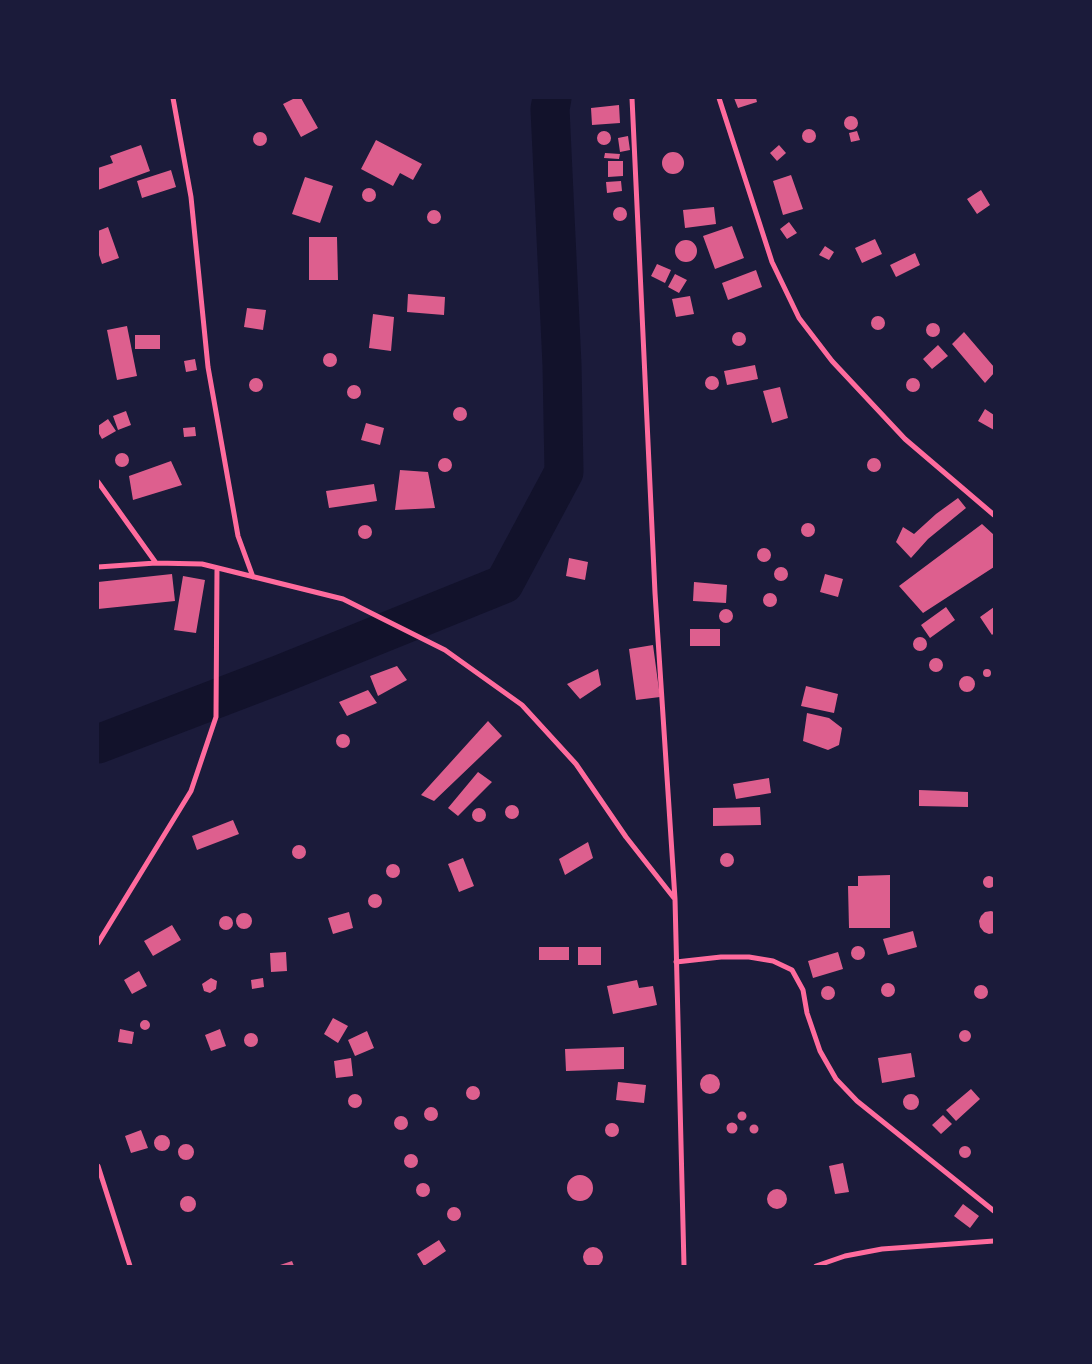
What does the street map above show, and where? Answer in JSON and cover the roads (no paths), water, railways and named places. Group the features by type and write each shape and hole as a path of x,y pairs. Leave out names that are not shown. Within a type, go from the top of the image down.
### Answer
{"street":[{"path":"173,98 191,197 208,367 238,536 253,577"},
{"path":"632,98 654,593 675,899 684,1266"},
{"path":"719,98 772,262 799,318 832,361 905,439 994,515"},
{"path":"98,482 156,563"},
{"path":"98,567 156,563 202,564 343,599 445,650 522,705 576,764 626,837 675,899"},
{"path":"98,943 191,791 216,717 217,568"},
{"path":"676,962 721,957 749,957 773,961 792,970 803,990 820,1052 836,1079 857,1101 994,1211"},
{"path":"98,1166 130,1266"},
{"path":"816,1266 845,1256 882,1249 994,1241"}],"waterway":[{"path":"98,744 281,674 504,584 564,472 562,365 550,109 552,98"}]}
